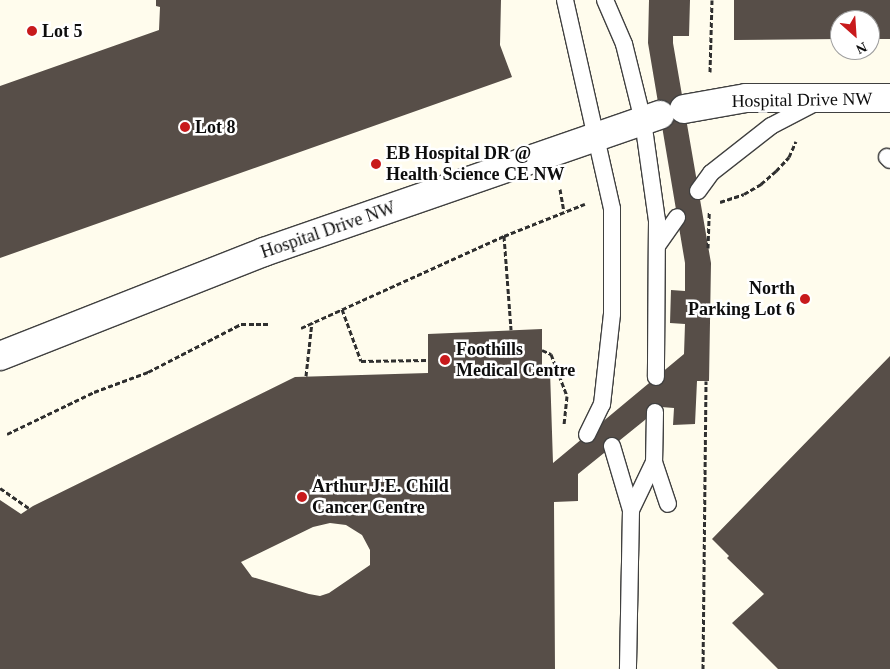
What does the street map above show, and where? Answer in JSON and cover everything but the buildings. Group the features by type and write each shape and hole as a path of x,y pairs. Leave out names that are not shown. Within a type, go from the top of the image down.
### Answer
{"street":[{"name":"Hospital Drive NW","path":"0,356 264,252 596,136 662,115 746,98 890,98"}],"lane":[{"path":"565,0 612,209 612,314 604,412 587,435"},
{"path":"604,0 624,44 662,115 657,220 656,378"},
{"path":"698,191 711,173 771,126 825,98"},
{"path":"657,246 677,218"},
{"path":"655,412 654,462 668,504"},
{"path":"612,446 631,510 628,669"},
{"path":"631,510 654,462"}],"path":[{"path":"710,72 712,0"},
{"path":"708,248 708,212 712,205 744,194 761,184 789,157 798,139"},
{"path":"560,189 564,212"},
{"path":"301,328 504,236 585,204"},
{"path":"504,236 511,330"},
{"path":"342,309 361,361 427,360"},
{"path":"306,376 312,322"},
{"path":"7,434 94,392 148,372 242,324 270,324"},
{"path":"542,350 551,354 567,396 563,434"},
{"path":"703,669 706,381"},
{"path":"0,488 29,508"}],"place":[{"name":"Lot 5","path":"32,31"},
{"name":"Lot 8","path":"185,127"},
{"name":"EB Hospital DR @ Health Science CE NW","path":"376,164"},
{"name":"North Parking Lot 6","path":"805,299"},
{"name":"Foothills Medical Centre","path":"445,360"},
{"name":"Arthur J.E. Child Cancer Centre","path":"302,497"}]}
